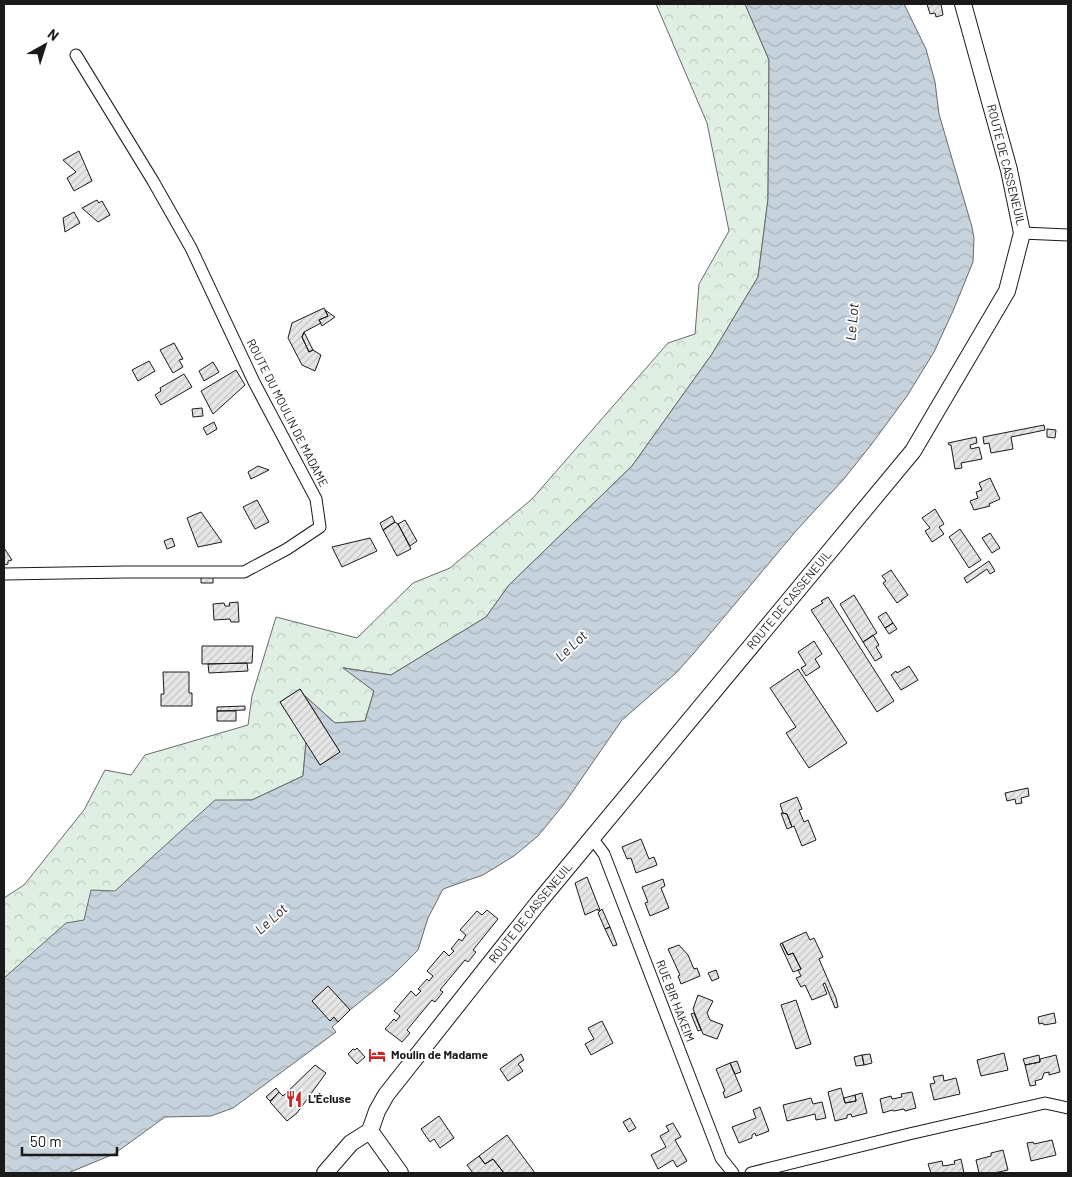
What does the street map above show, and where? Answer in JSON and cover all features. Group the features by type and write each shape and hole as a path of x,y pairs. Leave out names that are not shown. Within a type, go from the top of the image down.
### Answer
{"main road":[{"name":"ROUTE DE CASSENEUIL","path":"370,1131 377,1111 386,1095 592,838 913,451 1007,291 1022,233 1009,170 963,4"},
{"path":"324,1173 351,1143 370,1131 400,1173"}],"street":[{"name":"ROUTE DU MOULIN DE MADAME","path":"4,574 244,572 287,549 320,527 316,499 254,382 191,248 76,55"},
{"path":"1022,233 1068,235"},
{"name":"RUE BIR HAKEIM","path":"592,838 604,854 721,1158 733,1173"},
{"path":"751,1173 1045,1103 1068,1108"}],"green space":[{"path":"656,4 745,4 769,60 768,199 758,277 712,354 632,466 509,585 486,617 391,675 344,668 374,691 365,721 335,723 305,696 300,689 280,702 306,742 303,776 252,800 215,801 84,920 4,978 4,898 24,885 84,810 105,770 131,775 145,755 248,725 252,696 276,617 357,638 413,583 450,568 532,499 668,343 695,334 699,284 729,231 707,123"}],"water":[{"name":"Le Lot","path":"745,4 904,4 926,49 935,82 939,114 972,227 974,238 973,262 934,352 907,396 843,480 795,532 694,653 676,673 622,720 564,804 538,836 514,856 483,875 443,889 428,918 418,950 393,975 350,1010 328,987 312,1001 330,1020 334,1017 338,1022 332,1027 336,1032 233,1108 211,1116 165,1117 114,1154 68,1173 4,1173 4,978 66,923 84,920 91,890 115,891 215,800 252,800 303,776 306,742 320,765 340,752 305,696 335,723 365,721 374,691 343,668 391,675 486,617 509,585 632,466 712,354 758,277 768,199 769,60"}],"building":[{"path":"927,4 941,4 943,15 936,17 935,13 930,14"},
{"path":"79,151 92,181 74,191 67,178 76,172 63,160"},
{"path":"97,200 99,203 102,201 110,215 98,222 82,208"},
{"path":"74,212 80,223 65,232 63,218"},
{"path":"324,308 328,316 319,320 321,323 304,332 302,337 309,352 313,350 321,355 315,371 302,365 288,338 292,323"},
{"path":"325,310 335,317 322,326 319,320 328,316"},
{"path":"304,332 313,350 309,352 302,337"},
{"path":"174,343 183,359 179,360 183,367 173,373 160,350"},
{"path":"149,361 155,371 138,381 132,370"},
{"path":"213,362 219,372 204,381 199,371"},
{"path":"236,370 245,385 213,414 201,391"},
{"path":"184,374 192,387 161,405 155,395 161,391 160,388"},
{"path":"202,408 203,416 193,417 192,409"},
{"path":"214,422 217,429 207,435 203,428"},
{"path":"1044,425 1045,430 1011,437 1013,449 991,453 989,443 984,444 983,437"},
{"path":"1047,429 1056,430 1055,438 1047,437"},
{"path":"976,437 977,443 970,445 971,449 979,447 982,459 961,463 962,468 955,469 951,445 948,443"},
{"path":"258,466 269,470 251,479 248,472"},
{"path":"990,478 1000,499 989,504 990,506 974,510 970,501 978,498 976,492 982,490 979,483"},
{"path":"257,500 269,522 255,529 243,507"},
{"path":"935,509 944,524 939,527 944,534 932,542 925,531 930,528 922,518"},
{"path":"201,512 222,542 198,547 187,518"},
{"path":"392,516 395,522 383,530 380,523"},
{"path":"405,520 417,541 410,546 398,524"},
{"path":"395,522 398,524 411,549 397,556 383,530"},
{"path":"960,529 981,560 969,568 949,537"},
{"path":"990,533 1000,548 992,553 982,538"},
{"path":"172,538 175,546 167,549 164,541"},
{"path":"370,538 377,551 342,567 332,547"},
{"path":"4,548 12,560 4,565"},
{"path":"989,561 995,571 990,574 987,569 967,583 964,578"},
{"path":"891,570 908,595 897,603 883,583 886,581 882,576"},
{"path":"201,577 213,577 213,583 201,583"},
{"path":"854,595 877,633 863,642 840,604"},
{"path":"828,597 894,701 877,712 811,610 823,603 821,601"},
{"path":"238,602 239,622 231,622 230,619 214,620 213,604 224,603 225,606 230,606 229,603"},
{"path":"886,612 893,623 885,628 878,617"},
{"path":"893,623 897,629 889,634 885,628"},
{"path":"873,635 879,645 876,647 882,657 875,661 863,642"},
{"path":"814,641 822,654 815,659 820,667 806,676 801,668 806,665 798,652"},
{"path":"202,646 253,646 252,663 202,664"},
{"path":"247,663 248,671 209,673 208,664"},
{"path":"909,666 918,680 901,690 891,675"},
{"path":"798,669 847,743 809,768 786,733 796,727 770,688"},
{"path":"163,672 189,672 189,693 192,693 192,706 161,706 161,694 164,694"},
{"path":"300,689 340,752 320,765 280,702"},
{"path":"245,706 245,710 217,711 217,707"},
{"path":"217,711 236,711 236,721 217,721"},
{"path":"1028,788 1029,796 1021,798 1022,803 1016,804 1015,799 1007,801 1005,793"},
{"path":"797,797 802,809 799,810 804,822 808,820 816,840 802,846 794,826 792,827 787,814 783,813 780,804"},
{"path":"781,813 787,814 792,827 787,829"},
{"path":"641,839 649,859 654,857 657,865 636,873 631,858 627,859 622,847"},
{"path":"587,877 600,910 598,911 598,909 585,915 575,883"},
{"path":"663,879 665,886 661,888 669,908 650,916 645,903 648,902 642,887"},
{"path":"602,909 610,927 605,929 598,913"},
{"path":"487,910 498,919 473,950 476,952 468,962 465,960 440,990 443,992 435,1002 432,1000 407,1030 410,1033 402,1042 385,1029 394,1019 396,1021 400,1016 394,1011 411,991 416,996 421,991 418,989 427,979 429,981 433,976 427,971 444,951 449,956 454,951 451,949 459,939 462,941 466,935 460,930 477,911 482,915"},
{"path":"610,927 617,945 613,946 605,929"},
{"path":"806,932 810,940 814,938 823,957 819,959 838,1007 835,1008 825,983 823,984 827,994 812,1000 805,985 801,987 796,978 801,976 798,970 801,969 793,953 788,955 782,943"},
{"path":"782,943 788,955 793,953 801,969 793,972 780,944"},
{"path":"679,945 688,955 694,969 697,968 700,976 681,984 678,976 680,975 668,949"},
{"path":"716,970 719,978 712,981 708,973"},
{"path":"328,986 350,1010 338,1022 334,1017 330,1021 312,1001"},
{"path":"698,995 713,1001 707,1013 710,1020 723,1025 717,1039 703,1034 693,1009"},
{"path":"796,1000 811,1044 796,1049 781,1005"},
{"path":"694,1013 701,1030 698,1031 691,1014"},
{"path":"1054,1013 1056,1023 1039,1024 1038,1017"},
{"path":"602,1021 613,1043 591,1055 585,1044 594,1039 588,1028"},
{"path":"357,1048 365,1057 357,1064 348,1054"},
{"path":"1004,1053 1008,1070 981,1076 977,1060"},
{"path":"521,1054 524,1060 518,1064 523,1071 508,1081 500,1069"},
{"path":"870,1054 872,1063 864,1065 862,1055"},
{"path":"862,1055 864,1065 856,1066 854,1057"},
{"path":"1039,1055 1040,1062 1025,1065 1023,1059"},
{"path":"1056,1055 1060,1072 1049,1075 1049,1072 1044,1073 1042,1079 1035,1081 1036,1085 1030,1086 1025,1065 1040,1062 1040,1059"},
{"path":"737,1061 741,1072 735,1074 730,1063"},
{"path":"730,1063 742,1091 725,1098 723,1092 725,1091 716,1069"},
{"path":"315,1065 326,1073 297,1113 287,1121 270,1102 279,1092 283,1096"},
{"path":"943,1075 944,1081 956,1078 960,1094 934,1100 930,1084 935,1083 933,1077"},
{"path":"276,1088 279,1092 270,1101 266,1097"},
{"path":"841,1088 845,1103 856,1101 855,1095 862,1093 867,1113 852,1117 851,1114 847,1115 847,1118 835,1121 828,1092"},
{"path":"912,1092 916,1108 905,1111 904,1109 892,1110 883,1113 880,1099 891,1096 892,1099 902,1097 901,1094"},
{"path":"855,1095 856,1101 845,1103 844,1098"},
{"path":"811,1098 813,1104 822,1102 826,1118 816,1120 815,1114 787,1121 783,1105"},
{"path":"760,1107 769,1131 756,1136 755,1133 752,1135 752,1138 739,1143 732,1127 756,1118 753,1110"},
{"path":"439,1116 454,1138 440,1148 434,1139 430,1142 421,1129"},
{"path":"630,1118 636,1128 629,1132 623,1122"},
{"path":"673,1123 681,1137 675,1140 687,1161 677,1167 673,1160 658,1169 651,1155 666,1147 660,1136 669,1131 666,1126"},
{"path":"507,1135 535,1173 504,1173 493,1159 485,1164 479,1156"},
{"path":"1052,1140 1056,1155 1031,1161 1027,1143 1033,1142 1034,1144"},
{"path":"1003,1150 1008,1170 994,1173 979,1173 976,1160"},
{"path":"479,1156 485,1164 493,1159 504,1173 473,1173 467,1165"},
{"path":"961,1159 964,1173 931,1173 928,1164 942,1161 943,1166 955,1164 954,1161"}],"place":[{"name":"Moulin de Madame","path":"377,1055"},
{"name":"L'Écluse","path":"294,1099"}]}
